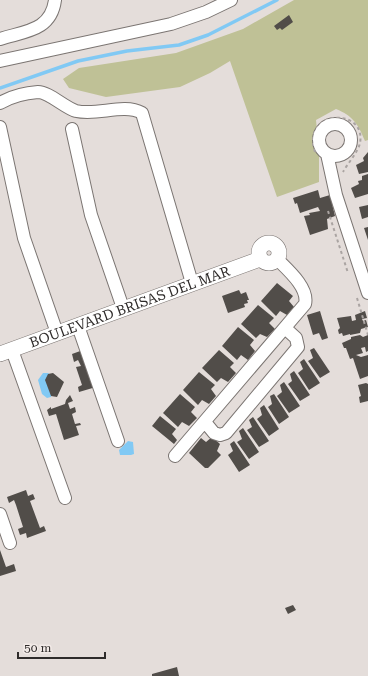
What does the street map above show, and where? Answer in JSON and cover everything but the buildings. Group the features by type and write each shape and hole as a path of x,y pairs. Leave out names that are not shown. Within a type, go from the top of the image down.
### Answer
{"street":[{"path":"0,38 43,25 53,12 56,0"},
{"path":"0,61 164,25 206,12 231,0"},
{"path":"0,103 15,95 40,92 76,111 94,112 134,108 142,113 192,283"},
{"path":"0,127 24,238 57,333"},
{"path":"72,129 91,216 122,308"},
{"path":"327,154 338,202 368,293"},
{"name":"BOULEVARD BRISAS DEL MAR","path":"6,352 260,258 268,264 277,259"},
{"path":"175,456 305,304 306,298 304,289 277,259"},
{"path":"78,326 118,441"},
{"path":"205,422 214,433 220,435 226,433 298,347 296,338 286,328"},
{"path":"6,352 65,498"},
{"path":"0,514 10,543"}],"green space":[{"path":"294,0 368,0 368,140 365,141 357,125 351,118 336,109 316,120 319,152 319,182 277,197 230,61 210,73 180,87 106,97 69,88 63,79 79,68 176,53 243,29"}],"water":[{"path":"43,373 48,373 53,377 51,397 47,398 42,394 38,380"},
{"path":"128,441 133,442 134,454 120,455 119,450"}],"waterway":[{"path":"0,88 78,61 127,51 179,45 208,35 277,0"}]}
